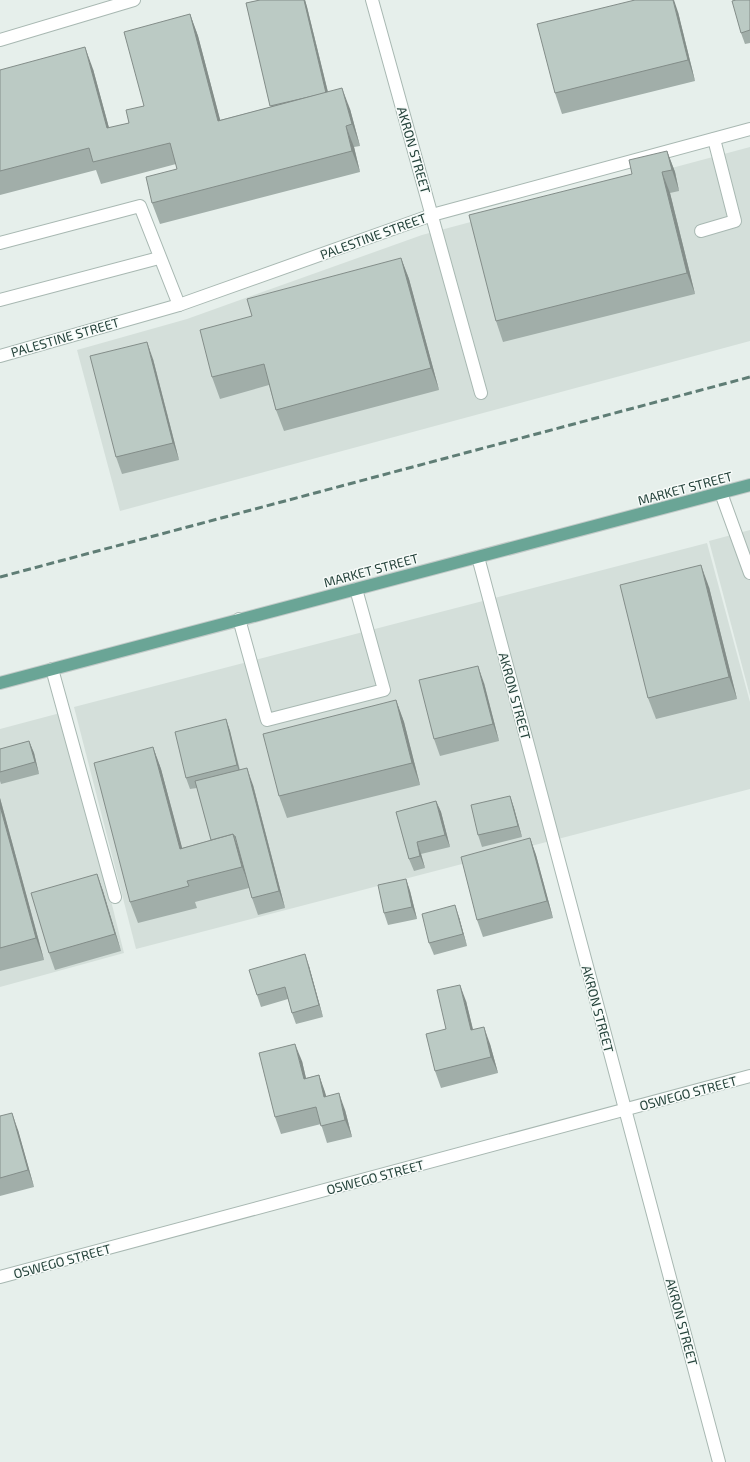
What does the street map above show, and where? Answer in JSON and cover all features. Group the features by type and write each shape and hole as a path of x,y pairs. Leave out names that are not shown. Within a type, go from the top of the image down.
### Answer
{"main road":[{"name":"MARKET STREET","path":"0,683 750,485"}],"street":[{"path":"0,40 134,0"},
{"name":"AKRON STREET","path":"372,0 481,394"},
{"name":"PALESTINE STREET","path":"0,356 179,305 432,214 750,129"},
{"path":"701,231 735,221 714,139"},
{"path":"0,243 140,206 159,258 179,305"},
{"path":"0,300 159,258"},
{"path":"721,493 750,573"},
{"name":"AKRON STREET","path":"478,557 719,1462"},
{"path":"240,620 267,720 384,690 356,589"},
{"path":"52,669 116,897"},
{"name":"OSWEGO STREET","path":"0,1277 750,1076"}],"shaded area":[{"path":"750,147 750,341 120,511 77,350 187,319 422,235"},
{"path":"750,530 750,696 709,541"},
{"path":"707,543 750,702 750,789 136,949 74,707"},
{"path":"64,712 124,953 0,987 0,729"}],"building":[{"path":"260,0 304,0 326,93 270,106 246,3"},
{"path":"635,0 673,0 688,60 555,93 537,24"},
{"path":"750,0 750,30 741,33 732,1"},
{"path":"190,14 218,121 342,88 352,124 346,126 352,151 152,203 146,177 177,169 170,143 93,162 89,148 0,171 0,70 85,47 107,128 129,123 126,110 144,106 124,32"},
{"path":"667,151 672,170 662,172 687,273 496,321 469,215 632,174 629,160"},
{"path":"401,258 431,368 276,410 264,364 212,377 200,330 252,316 247,299"},
{"path":"147,342 173,443 116,457 90,356"},
{"path":"701,565 729,677 648,698 620,585"},
{"path":"478,666 493,724 434,739 419,680"},
{"path":"396,700 412,763 279,796 263,734"},
{"path":"226,719 237,765 186,778 175,732"},
{"path":"29,741 35,762 0,772 0,749"},
{"path":"153,747 180,849 233,834 242,867 187,881 189,886 130,902 94,763"},
{"path":"247,768 279,891 252,898 235,836 233,834 211,840 195,781"},
{"path":"510,796 518,826 478,835 471,805"},
{"path":"436,801 445,835 417,842 420,856 409,859 396,812"},
{"path":"0,806 36,938 0,948"},
{"path":"530,838 547,901 477,920 461,857"},
{"path":"97,874 115,934 49,953 31,893"},
{"path":"406,879 412,907 384,913 378,885"},
{"path":"455,905 463,934 429,943 422,914"},
{"path":"305,954 319,1005 292,1013 285,987 257,995 249,970"},
{"path":"460,985 471,1030 484,1027 491,1057 435,1071 426,1034 446,1029 437,990"},
{"path":"295,1044 304,1079 319,1075 324,1097 339,1093 345,1120 321,1126 316,1107 275,1117 259,1053"},
{"path":"12,1113 28,1170 0,1178 0,1116"}],"railway":[{"path":"0,577 750,377"}]}
